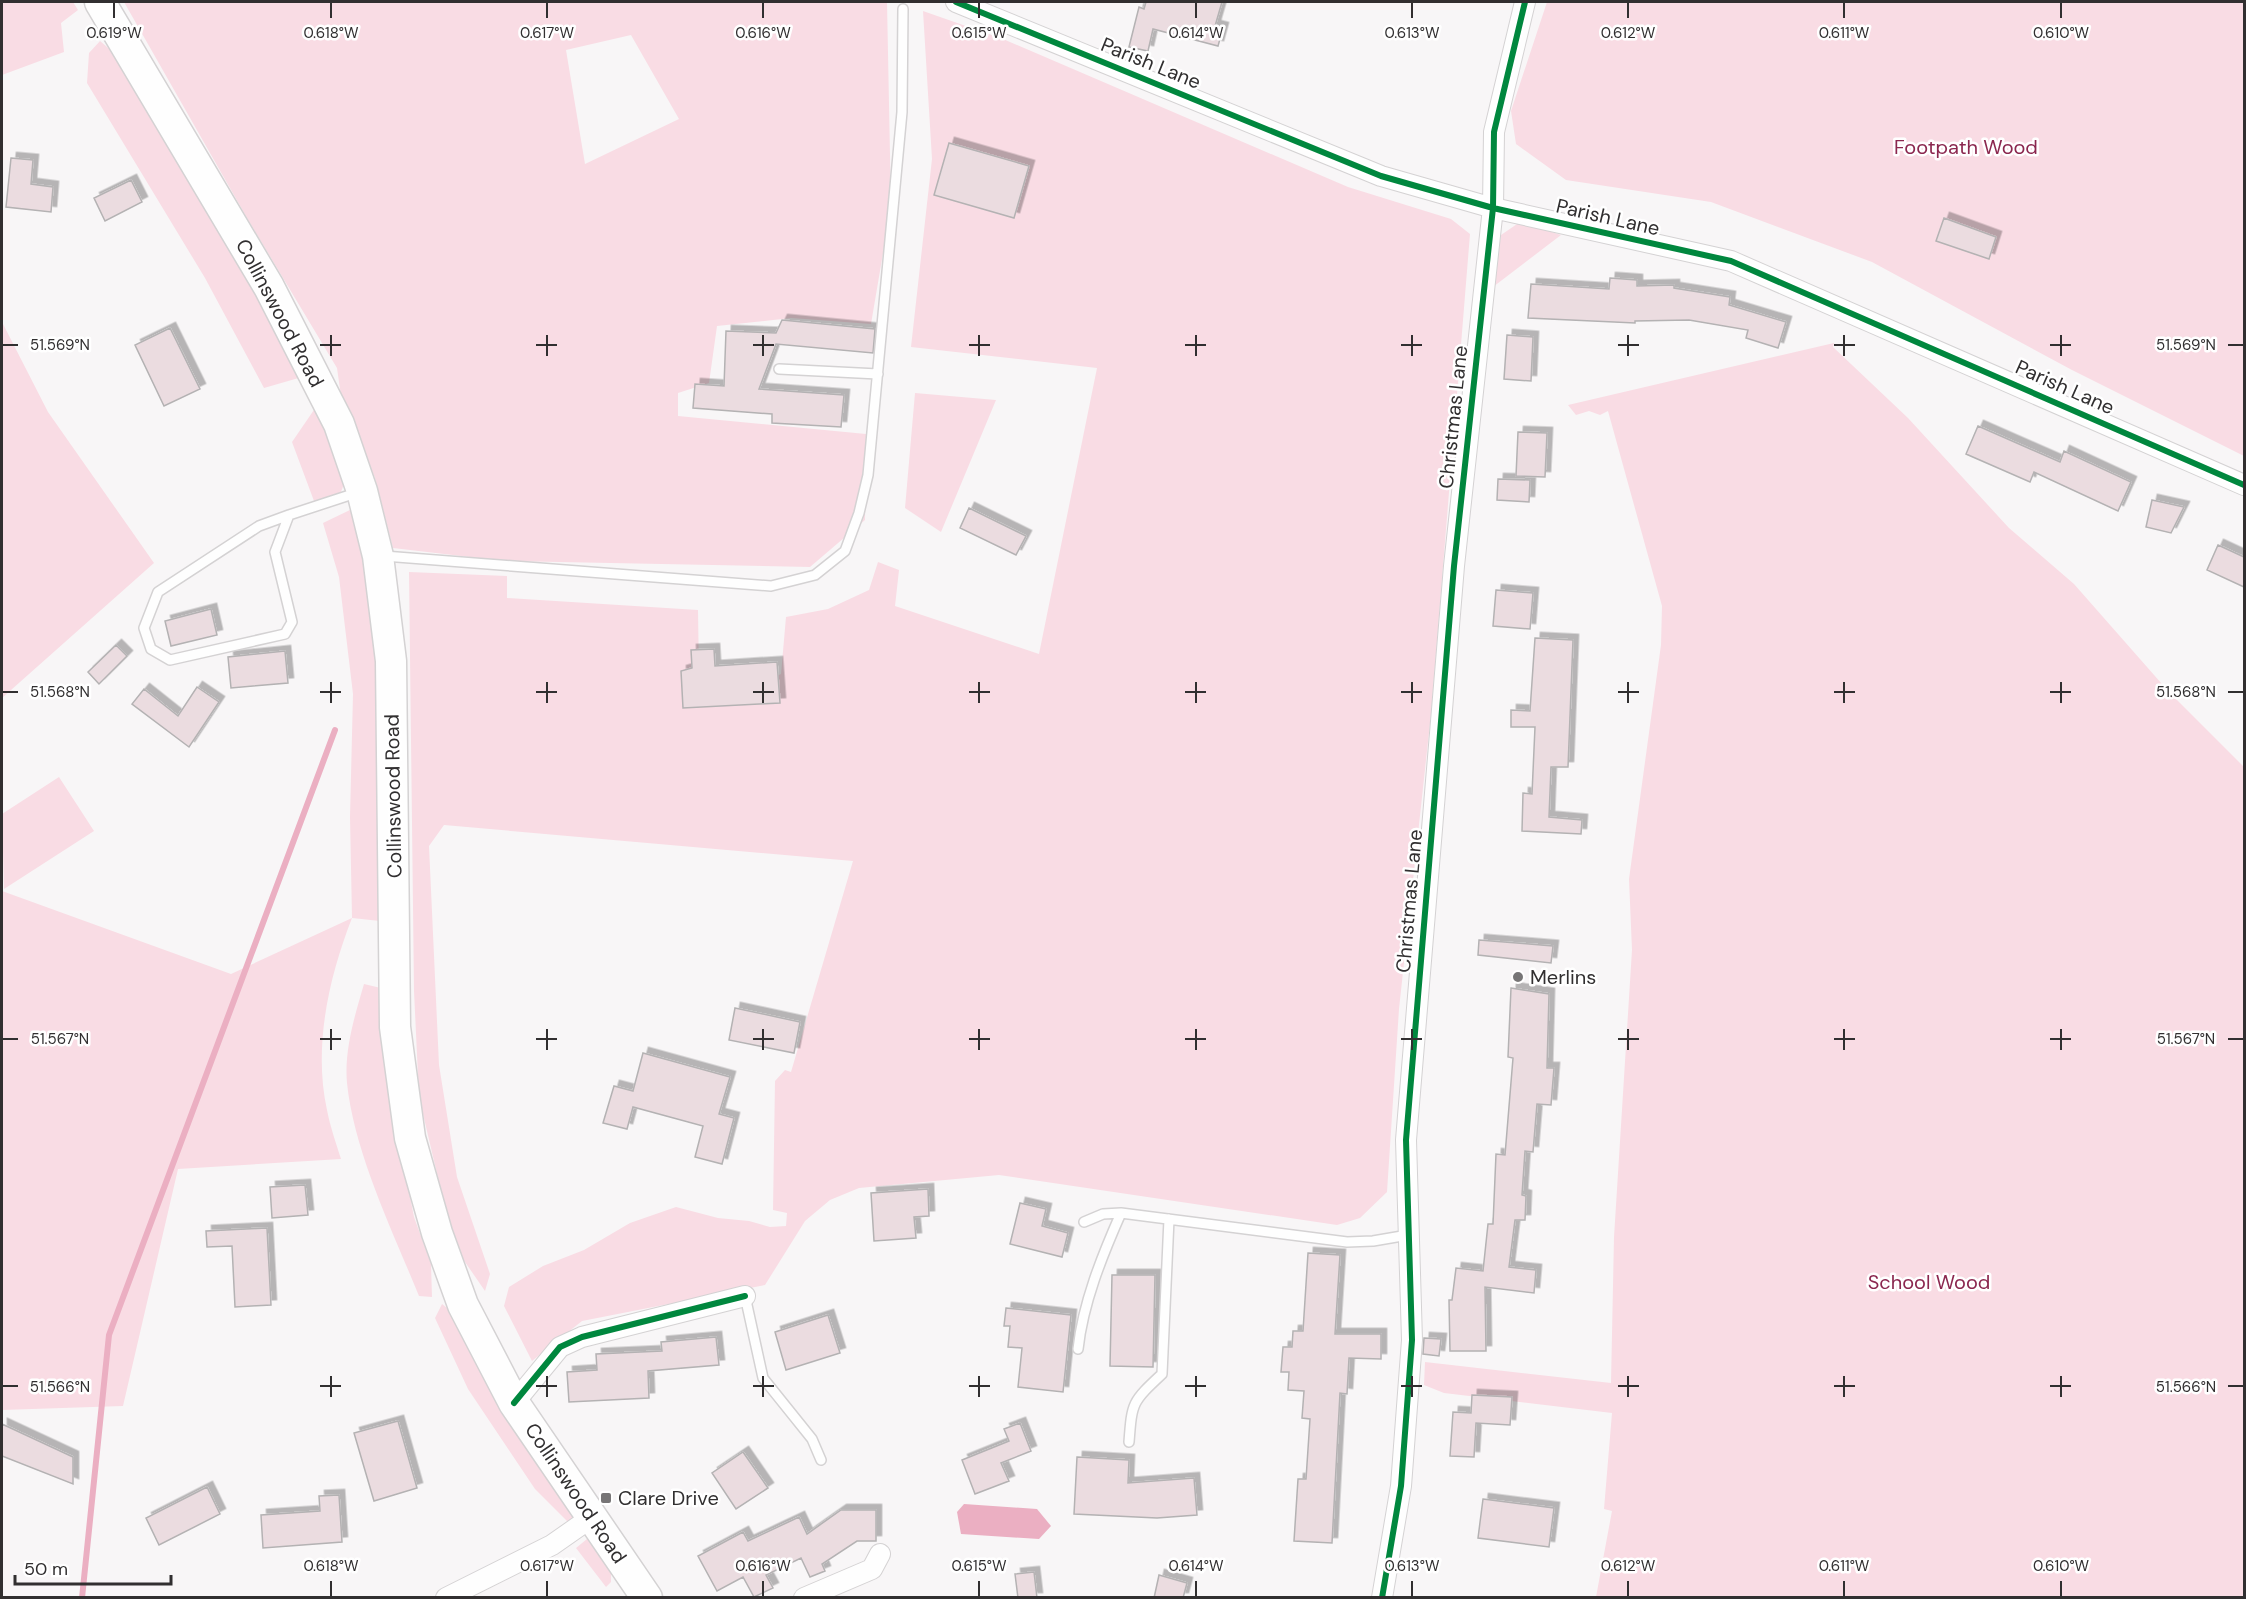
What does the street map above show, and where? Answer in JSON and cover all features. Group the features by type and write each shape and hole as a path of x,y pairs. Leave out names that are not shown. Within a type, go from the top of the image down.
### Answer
{"main road":[{"name":"Collinswood Road","path":"100,2 269,287 339,424 362,491 378,556 391,661 395,1028 410,1138 437,1233 463,1305 514,1403 647,1598"}],"street":[{"name":"Parish Lane","path":"956,2 1381,176 1492,208 1731,261 2244,484"},
{"name":"Christmas Lane","path":"1382,1598 1401,1486 1411,1351 1406,1140 1454,566 1492,208 1494,132 1525,2"},
{"path":"514,1403 560,1347 582,1337 745,1296"},
{"path":"446,1598 552,1545 592,1517"},
{"path":"804,1598 872,1569 880,1554"}],"lane":[{"path":"378,556 445,559 771,586 814,575 845,551 859,513 868,475 902,112 903,9"},
{"path":"779,369 878,374"},
{"path":"289,514 275,552 292,622 285,634 170,660 152,649 144,628 158,592 259,526 289,514 362,491"},
{"path":"1084,1222 1103,1214 1120,1213 1347,1242 1373,1241 1408,1235"},
{"path":"1078,1350 1081,1322 1087,1312 1104,1252 1120,1213"},
{"path":"1129,1443 1131,1408 1136,1398 1162,1374 1168,1219"},
{"path":"745,1296 764,1378 812,1439 821,1460"}],"green space":[{"path":"2,2 73,2 78,10 61,23 64,52 2,75"},
{"path":"124,2 887,2 891,206 871,324 791,318 717,326 709,383 678,393 678,416 866,434 865,520 810,567 504,561 393,548 375,478 341,396 337,368 247,218","holes":["631,35 679,119 585,164 566,50"]},
{"name":"Footpath Wood","path":"1547,2 2244,2 2244,456 2072,370 1872,262 1711,202 1566,180 1516,144 1511,111"},
{"path":"923,11 1003,39 1348,187 1451,219 1470,234 1431,714 1399,1009 1387,1192 1360,1218 1337,1225 999,1175 859,1188 830,1200 805,1221 765,1285 582,1321 532,1361 504,1306 509,1287 543,1266 584,1250 630,1223 676,1207 718,1218 749,1221 770,1227 786,1226 787,1213 773,1210 775,1081 785,1070 791,1072 853,861 444,825 429,846 439,1065 457,1177 490,1274 485,1291 454,1246 419,1097 414,991 409,572 507,576 507,598 698,610 699,675 770,679 781,674 786,617 828,609 869,590 878,562 899,570 895,606 1039,654 1097,368 911,347 932,159"},
{"path":"100,41 113,52 192,175 302,377 264,388 205,278 87,83 89,53"},
{"path":"1520,222 1561,235 1489,290 1496,270 1501,235"},
{"path":"2,322 48,412 154,563 2,698"},
{"name":"School Wood","path":"1834,343 1833,347 1908,418 2009,528 2074,584 2169,692 2244,767 2244,1597 1596,1597 1612,1511 1604,1509 1612,1413 1444,1393 1424,1385 1425,1362 1611,1383 1614,1237 1632,950 1629,879 1661,645 1662,606 1608,411 1600,415 1589,411 1576,415 1568,405"},
{"path":"915,393 996,400 941,532 905,508"},
{"path":"318,404 345,482 340,494 314,501 292,442"},
{"path":"352,509 369,580 382,684 380,921 352,918 350,817 353,694 339,577 323,523"},
{"path":"59,777 94,831 4,889 2,814"},
{"path":"2,891 231,974 352,918 330,988 323,1037 323,1086 327,1110 341,1159 178,1169 123,1406 2,1410"},
{"path":"364,984 385,989 395,1119 414,1217 431,1264 432,1297 419,1296 366,1164 351,1109 347,1083 347,1058"},
{"path":"442,1304 451,1311 469,1350 573,1516 569,1523 535,1489 468,1389 435,1318"},
{"path":"587,1539 611,1567 611,1582 606,1587 576,1548"}],"shaded area":[{"path":"964,1504 1037,1509 1051,1526 1039,1539 961,1534 957,1512"}],"building":[{"path":"1146,2 1222,2 1215,26 1223,28 1218,46 1153,29 1148,51 1129,47 1139,7 1144,9"},
{"path":"949,143 1029,166 1014,218 934,195"},
{"path":"11,158 33,160 31,184 53,187 51,212 6,207"},
{"path":"131,180 142,202 105,221 94,198"},
{"path":"1944,218 1996,237 1989,259 1936,241"},
{"path":"1610,278 1637,280 1637,286 1674,285 1674,288 1730,297 1729,305 1786,322 1778,348 1746,338 1748,330 1689,320 1635,321 1635,323 1528,318 1531,284 1609,289"},
{"path":"782,320 875,329 873,353 776,344 759,389 844,395 841,427 772,423 772,414 693,408 695,384 724,386 726,331 776,333"},
{"path":"170,328 200,389 164,406 135,345"},
{"path":"1507,335 1533,337 1531,381 1504,379"},
{"path":"1978,426 2060,462 2064,451 2131,482 2118,511 2034,472 2030,482 1966,454"},
{"path":"1518,432 1547,433 1545,477 1516,476"},
{"path":"1498,479 1530,480 1529,502 1497,500"},
{"path":"2152,500 2184,507 2171,533 2146,527"},
{"path":"969,508 1026,536 1016,555 960,528"},
{"path":"2218,545 2244,557 2244,587 2207,570"},
{"path":"1496,590 1533,593 1530,629 1493,626"},
{"path":"211,609 217,635 171,646 165,621"},
{"path":"1535,638 1573,640 1568,767 1551,767 1549,817 1582,820 1581,834 1522,831 1523,793 1532,794 1535,727 1511,727 1511,710 1530,711"},
{"path":"116,645 127,656 99,684 88,672"},
{"path":"714,649 715,666 777,662 780,703 683,708 681,671 692,668 691,650"},
{"path":"285,651 288,683 231,688 228,657"},
{"path":"197,687 219,702 189,747 132,704 144,689 178,716"},
{"path":"1479,940 1553,946 1551,963 1478,955"},
{"path":"1511,988 1549,994 1547,1068 1554,1068 1551,1105 1537,1104 1533,1152 1525,1151 1522,1195 1526,1196 1525,1220 1515,1220 1509,1267 1536,1270 1534,1293 1485,1287 1486,1351 1450,1351 1449,1300 1452,1300 1456,1268 1483,1271 1488,1224 1493,1224 1496,1154 1505,1155 1513,1058 1508,1057"},
{"path":"735,1008 800,1022 794,1053 729,1040"},
{"path":"643,1053 730,1077 719,1114 734,1118 722,1164 695,1157 703,1126 633,1107 627,1129 603,1123 614,1086 633,1091"},
{"path":"305,1185 308,1215 272,1218 270,1187"},
{"path":"928,1189 929,1216 914,1217 916,1238 874,1241 871,1193"},
{"path":"1020,1203 1046,1209 1042,1226 1068,1233 1062,1257 1010,1244"},
{"path":"267,1228 271,1305 235,1307 232,1246 207,1247 206,1231"},
{"path":"1308,1253 1340,1255 1335,1334 1381,1334 1381,1359 1349,1358 1347,1394 1340,1393 1332,1543 1294,1541 1298,1479 1306,1479 1310,1419 1302,1418 1304,1391 1288,1390 1289,1372 1281,1372 1283,1347 1292,1347 1293,1331 1303,1331"},
{"path":"1112,1275 1155,1275 1153,1367 1110,1366"},
{"path":"1006,1308 1071,1315 1063,1392 1018,1387 1022,1348 1008,1347 1010,1326 1004,1326"},
{"path":"828,1315 840,1353 786,1370 775,1332"},
{"path":"716,1337 719,1365 648,1371 649,1398 569,1402 567,1372 597,1370 596,1354 662,1351 661,1342"},
{"path":"1424,1338 1441,1339 1439,1356 1423,1354"},
{"path":"1472,1395 1512,1397 1510,1425 1476,1423 1474,1457 1450,1456 1453,1412 1471,1413"},
{"path":"398,1421 417,1488 374,1501 354,1433"},
{"path":"1020,1423 1031,1451 1001,1463 1009,1481 975,1494 962,1460 1009,1441 1004,1429"},
{"path":"2,1424 73,1457 73,1484 2,1456"},
{"path":"743,1452 768,1488 736,1509 712,1473"},
{"path":"1077,1457 1129,1460 1128,1483 1194,1478 1197,1515 1157,1518 1074,1514"},
{"path":"207,1487 220,1514 159,1545 146,1518"},
{"path":"339,1495 342,1542 263,1548 261,1515 320,1511 319,1496"},
{"path":"1483,1499 1554,1508 1549,1547 1478,1538"},
{"path":"841,1510 876,1510 876,1541 857,1541 822,1564 825,1571 810,1577 801,1558 766,1575 773,1588 754,1597 743,1577 717,1591 698,1556 743,1532 748,1541 799,1517 807,1534"},
{"path":"1034,1572 1037,1598 1018,1598 1015,1574"},
{"path":"1159,1575 1187,1583 1183,1598 1154,1598"}],"waterway":[{"path":"82,1598 109,1335 335,730"}],"cycle path":[{"path":"956,2 1381,176 1493,208 1731,261 2244,485"},
{"path":"1382,1598 1401,1486 1412,1340 1406,1140 1454,566 1493,208 1494,132 1525,2"},
{"path":"514,1403 560,1347 582,1337 745,1296"}],"place":[{"name":"Merlins","path":"1518,977"},
{"name":"Clare Drive","path":"606,1498"}]}
